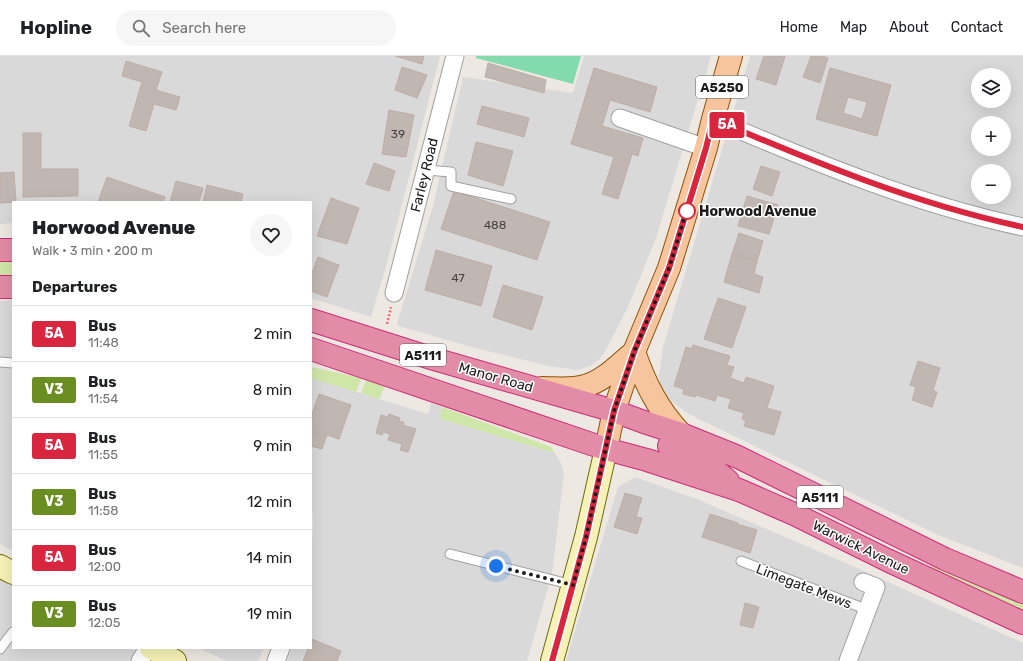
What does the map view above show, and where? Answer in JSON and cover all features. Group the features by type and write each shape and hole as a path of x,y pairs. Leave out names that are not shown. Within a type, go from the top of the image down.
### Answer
{"highway":[{"path":"0,250 12,250"},
{"path":"0,287 12,287"},
{"name":"Manor Road","path":"312,320 434,359 614,411"},
{"name":"A5111","path":"312,349 606,449"},
{"name":"A5111","path":"614,411 623,423 639,434 690,453 703,460 739,490"},
{"name":"Warwick Avenue","path":"614,411 681,434 738,457 945,559 1023,592"},
{"name":"Warwick Avenue","path":"606,449 647,460 739,490 794,514 894,564 1023,623"}],"main road":[{"name":"A5250","path":"606,449 614,411 634,352 669,268 706,148 731,56"},
{"name":"A5250","path":"535,388 586,386 604,376 634,352"},
{"path":"634,352 652,396 661,411 681,434"}],"street":[{"name":"Farley Road","path":"394,293 455,56"},
{"path":"620,118 706,148"},
{"path":"713,119 856,178 975,216 1023,226"},
{"path":"552,661 586,537 606,449"},
{"path":"0,566 12,572"},
{"path":"848,661 876,587 863,582"},
{"path":"140,661 147,649"},
{"path":"154,649 175,661"},
{"path":"276,661 281,649"}],"lane":[{"path":"426,170 451,172 451,186 512,199"},
{"path":"0,362 12,363"},
{"path":"450,554 573,585"},
{"name":"Limegate Mews","path":"741,561 868,610"},
{"path":"0,649 12,633"}],"path":[{"path":"383,342 394,293"}],"shaded area":[{"path":"0,56 440,56 387,263 371,317 312,298 312,201 12,201 12,223 0,224"},
{"path":"584,56 711,56 656,238 628,307 606,350 599,360 590,366 577,370 549,366 475,348 399,326 397,324 433,206 463,77 573,93"},
{"path":"750,56 1023,56 1023,568 938,535 687,413 669,399 661,390 659,376 663,347"},
{"path":"12,300 12,550 0,544 0,301"},
{"path":"312,378 428,414 431,403 442,407 440,415 442,419 555,453 561,463 564,473 552,574 527,661 287,661 292,649 312,649"},
{"path":"635,477 699,500 855,567 1023,643 1023,661 566,661 618,487"},
{"path":"0,576 12,583 12,649 132,649 153,661 0,661"},
{"path":"201,649 264,649 258,661 226,661"}],"green space":[{"path":"476,56 581,56 573,84 476,58"},
{"path":"0,260 12,260 12,277 0,278"},
{"path":"312,367 361,378 356,392 312,378"},
{"path":"366,380 385,386 379,399 361,393"},
{"path":"442,407 551,447 555,453 441,419 440,415"},
{"path":"935,564 1023,603 1023,613 931,571 931,567"}],"building":[{"path":"395,56 424,56 422,64"},
{"path":"764,56 785,56 776,85 756,79"},
{"path":"811,56 822,56 828,58 820,83 803,77"},
{"path":"126,61 162,72 156,90 180,97 176,110 154,104 146,131 129,126 142,82 122,76"},
{"path":"488,63 546,80 544,93 485,77"},
{"path":"402,67 427,75 417,98 395,90"},
{"path":"594,68 657,87 650,112 610,100 602,126 643,138 638,156 632,154 618,199 602,194 614,157 571,144"},
{"path":"830,68 891,85 877,136 816,119","holes":["848,97 867,102 862,119 843,113"]},
{"path":"482,106 529,118 524,137 477,124"},
{"path":"389,110 414,115 406,157 382,154"},
{"path":"23,133 41,133 41,169 78,169 78,196 23,197"},
{"path":"476,142 513,151 503,186 468,175"},
{"path":"374,163 395,171 389,191 366,184"},
{"path":"761,166 780,172 772,196 753,189"},
{"path":"14,172 16,201 0,203 0,173"},
{"path":"107,177 165,197 163,201 98,201"},
{"path":"176,181 203,188 199,201 170,201"},
{"path":"207,185 243,194 241,201 203,201"},
{"path":"454,191 550,222 537,260 441,229"},
{"path":"747,196 778,205 769,234 738,226"},
{"path":"331,198 359,208 347,244 317,236"},
{"path":"739,233 763,241 757,261 732,254"},
{"path":"436,250 492,266 481,306 425,290"},
{"path":"732,254 757,261 754,274 763,277 759,293 724,282"},
{"path":"318,257 339,265 327,297 312,291 312,273"},
{"path":"503,285 543,297 532,330 493,317"},
{"path":"718,298 746,307 732,348 704,339"},
{"path":"693,345 730,356 727,365 734,367 730,378 744,383 746,377 774,386 767,408 781,412 774,435 744,426 746,421 742,419 744,413 728,408 731,399 717,395 715,401 696,395 695,397 683,394 684,389 674,386 686,347 692,349"},
{"path":"918,361 940,368 933,390 937,392 932,407 912,400 916,387 910,385"},
{"path":"319,394 351,405 339,439 327,435 322,449 312,446 312,414"},
{"path":"389,414 400,418 399,421 404,422 403,425 416,429 408,452 400,450 402,444 388,440 390,434 383,432 382,435 376,433 381,415 388,417"},
{"path":"625,493 642,498 636,517 642,518 637,534 614,527"},
{"path":"710,514 757,530 750,553 702,537"},
{"path":"745,603 759,607 753,628 740,625"},
{"path":"312,639 341,651 337,661 303,661 308,649 312,649"}],"bus line":[{"name":"5A","path":"552,661 586,537 614,411 634,352 669,268 706,148 713,119 856,178 975,216 1023,227"}],"place":[{"name":"Horwood Avenue","path":"687,211"}],"route":[{"path":"496,566 573,585 586,537 614,411 634,352 669,268 688,206 687,211"}]}
